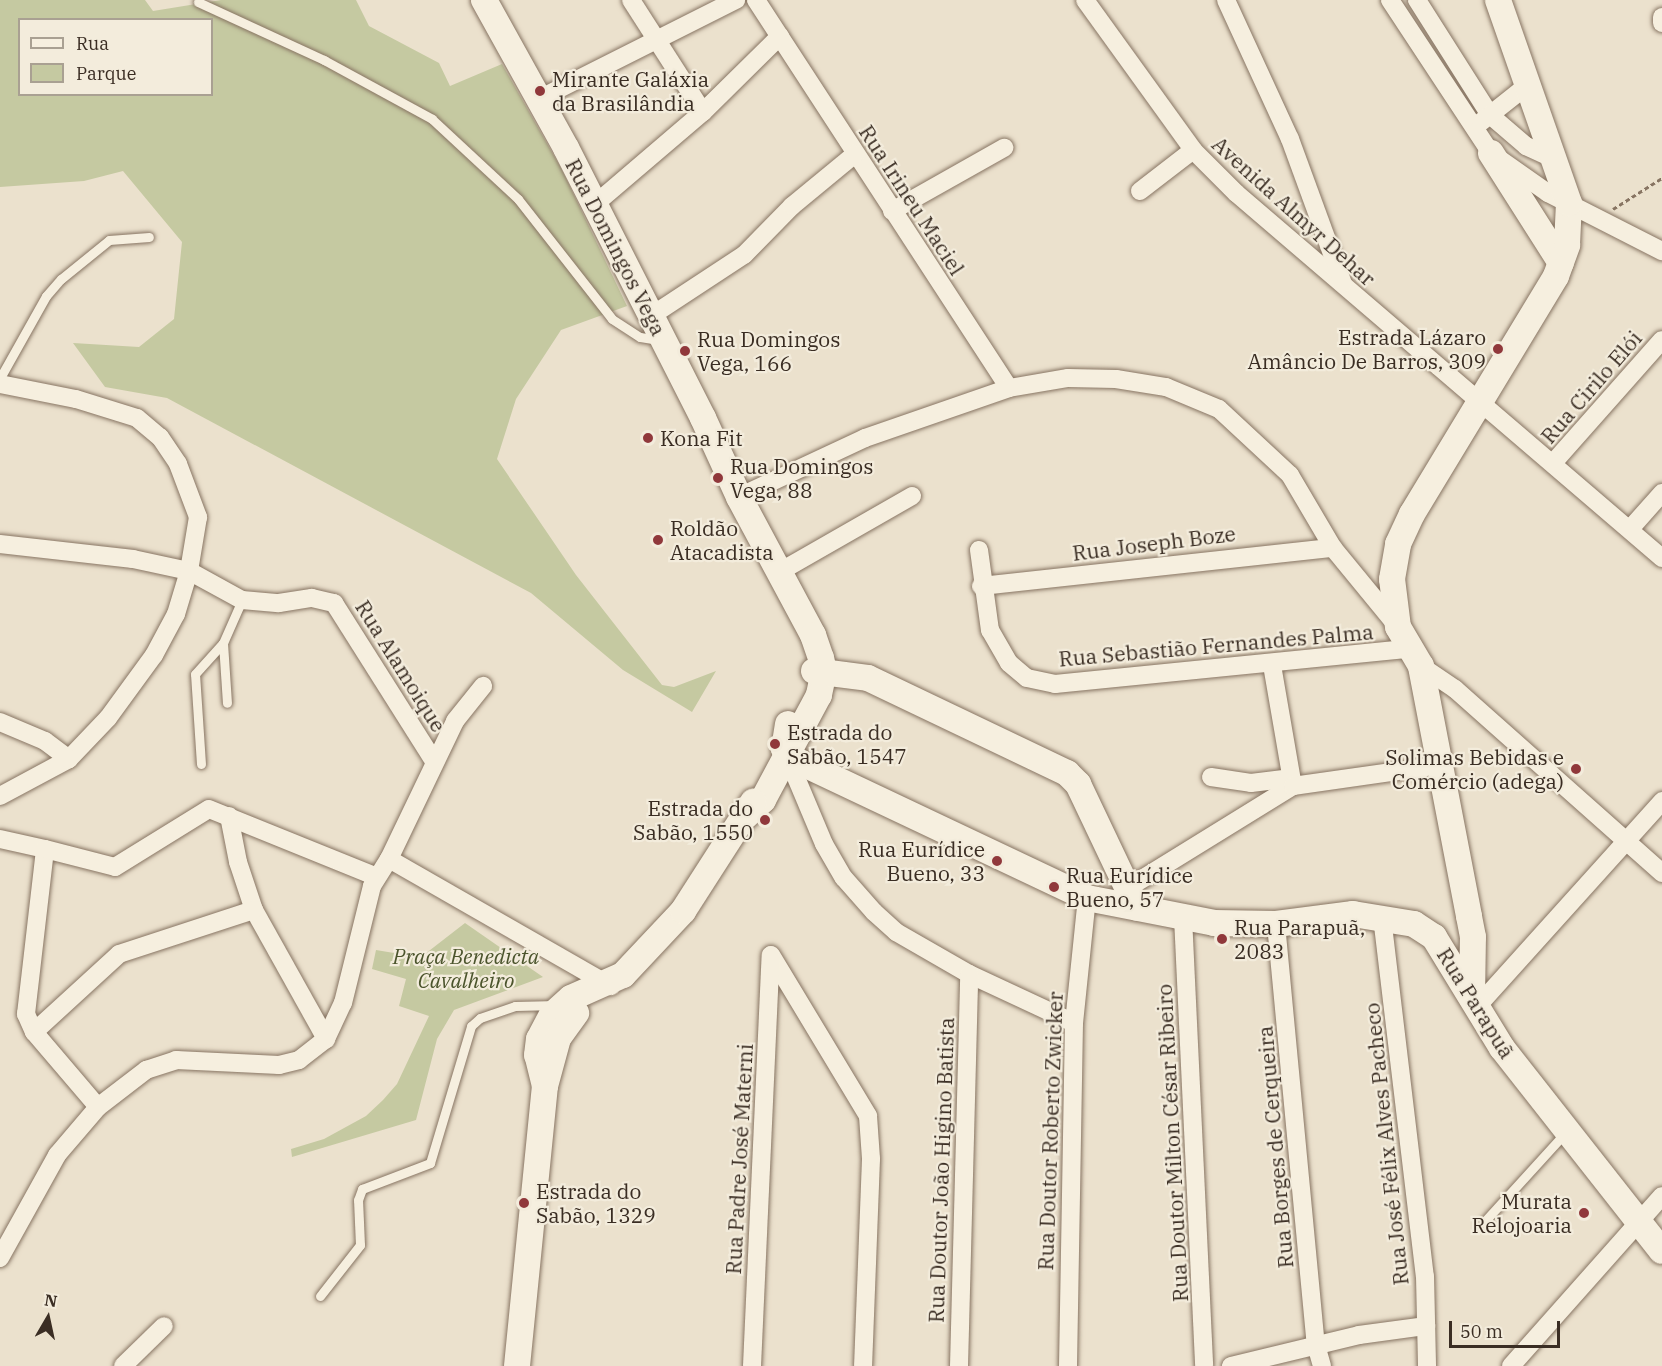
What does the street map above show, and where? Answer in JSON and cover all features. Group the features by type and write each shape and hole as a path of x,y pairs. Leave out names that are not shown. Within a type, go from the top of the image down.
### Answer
{"street":[{"name":"Rua Domingos Vega","path":"484,0 664,341 739,497 781,571 820,666"},
{"path":"631,0 654,41 703,112"},
{"path":"537,100 736,0"},
{"name":"Rua Irineu Maciel","path":"756,0 1009,388"},
{"name":"Avenida Almyr Dehar","path":"1085,0 1193,150 1344,286 1662,558"},
{"path":"1226,0 1290,139 1344,286"},
{"path":"1390,0 1561,263"},
{"path":"1417,0 1490,115 1526,146 1556,160"},
{"path":"1474,1005 1469,916 1440,765 1392,579 1398,544 1412,514 1561,263 1567,244 1569,203 1556,160 1498,0"},
{"path":"1662,17 1662,23"},
{"path":"594,205 703,112 780,36"},
{"path":"1473,129 1529,84"},
{"path":"892,211 1004,148"},
{"path":"1140,191 1193,150"},
{"path":"1491,153 1519,175 1662,251"},
{"path":"651,316 744,255 792,206 855,154"},
{"name":"Rua Cirilo Elói","path":"1553,463 1662,340"},
{"path":"739,497 865,438 1009,388 1068,378 1116,379 1166,387 1219,409 1290,475 1333,548 1409,647 1662,873"},
{"path":"0,384 76,399 137,418 160,436 178,464 198,517 189,571 176,614 154,655 108,718 69,759 0,796"},
{"path":"1630,529 1662,493"},
{"path":"781,571 912,496"},
{"name":"Rua Alamoique","path":"0,544 133,559 189,571 242,600 279,603 312,598 334,603 434,761"},
{"name":"Rua Joseph Boze","path":"981,586 1333,548"},
{"name":"Rua Sebastião Fernandes Palma","path":"980,550 981,586 990,630 1009,663 1027,678 1055,684 1272,665 1409,647"},
{"path":"1272,665 1291,782"},
{"path":"517,1366 545,1086 558,1038 571,1016 623,975 683,911 745,817 788,724 820,666"},
{"path":"745,817 763,800 819,695 820,666"},
{"path":"820,666 868,678 1067,772 1078,784 1132,899 1291,782"},
{"path":"0,1258 57,1155 98,1107 118,1089 165,1061 279,1065 310,1054 326,1039 337,1020 368,896 389,859 455,721 483,686"},
{"path":"0,722 45,741 69,759"},
{"path":"788,724 784,745 799,792 844,878 896,932 969,974 1074,1023"},
{"name":"Rua Parapuã","path":"787,756 1081,896 1132,899 1183,917 1214,923 1275,924 1353,914 1414,924 1434,937 1474,1005 1566,1132 1662,1251"},
{"path":"1211,777 1251,783 1291,782 1440,765"},
{"path":"1474,1005 1662,801"},
{"path":"0,839 115,867 201,811 209,809 377,877"},
{"path":"229,816 238,862 254,910 326,1039"},
{"path":"45,849 24,1007 34,1032 98,1107"},
{"path":"389,859 611,986"},
{"name":"Rua Doutor Roberto Zwicker","path":"1068,1366 1074,1023 1081,896"},
{"path":"34,1032 119,954 254,910"},
{"path":"1434,937 1469,916"},
{"name":"Rua Doutor Milton César Ribeiro","path":"1183,917 1204,1366"},
{"name":"Rua José Félix Alves Pacheco","path":"1382,917 1425,1276 1428,1366"},
{"name":"Rua Borges de Cerqueira","path":"1275,924 1316,1345 1322,1366"},
{"name":"Rua Padre José Materni","path":"752,1366 771,955 867,1116 871,1159 863,1366"},
{"name":"Rua Doutor João Higino Batista","path":"959,1366 969,974"},
{"path":"545,1086 537,1055 539,1039 544,1026 561,1006 611,986"},
{"path":"1511,1366 1662,1196"},
{"path":"123,1366 164,1326"},
{"path":"1231,1366 1316,1345 1426,1326"}],"lane":[{"path":"198,2 324,60 432,118 518,200 612,319 640,337 664,341"},
{"path":"0,378 46,296 61,279 109,240 149,237"},
{"path":"201,764 195,674 223,643 242,600"},
{"path":"223,643 226,704"},
{"path":"320,1296 360,1245 359,1196 362,1189 430,1163 471,1026 480,1018 515,1006 551,1002 561,1006"},
{"path":"1484,1222 1566,1132"}],"path":[{"path":"1597,217 1662,178"}],"green space":[{"path":"0,0 145,0 153,11 221,0 356,0 369,26 439,63 450,86 502,64 562,170 627,306 561,330 516,399 497,459 576,575 662,685 674,687 716,671 692,712 623,670 531,593 167,398 105,387 73,343 139,347 174,319 182,242 123,171 84,181 0,187"},
{"name":"Praça Benedicta Cavalheiro","path":"465,923 543,977 454,1010 437,1039 416,1120 292,1157 291,1149 324,1139 366,1116 383,1100 397,1084 429,1016 399,1006 406,979 372,969 376,950 412,956 425,954"}],"place":[{"name":"Mirante Galáxia da Brasilândia","path":"540,91"},
{"name":"Estrada Lázaro Amâncio De Barros, 309","path":"1498,349"},
{"name":"Rua Domingos Vega, 166","path":"685,351"},
{"name":"Kona Fit","path":"648,438"},
{"name":"Rua Domingos Vega, 88","path":"718,478"},
{"name":"Roldão Atacadista","path":"658,540"},
{"name":"Estrada do Sabão, 1547","path":"775,744"},
{"name":"Solimas Bebidas e Comércio (adega)","path":"1576,769"},
{"name":"Estrada do Sabão, 1550","path":"765,820"},
{"name":"Rua Eurídice Bueno, 33","path":"997,861"},
{"name":"Rua Eurídice Bueno, 57","path":"1054,887"},
{"name":"Rua Parapuã, 2083","path":"1222,939"},
{"name":"Estrada do Sabão, 1329","path":"524,1203"},
{"name":"Murata Relojoaria","path":"1584,1213"}]}
